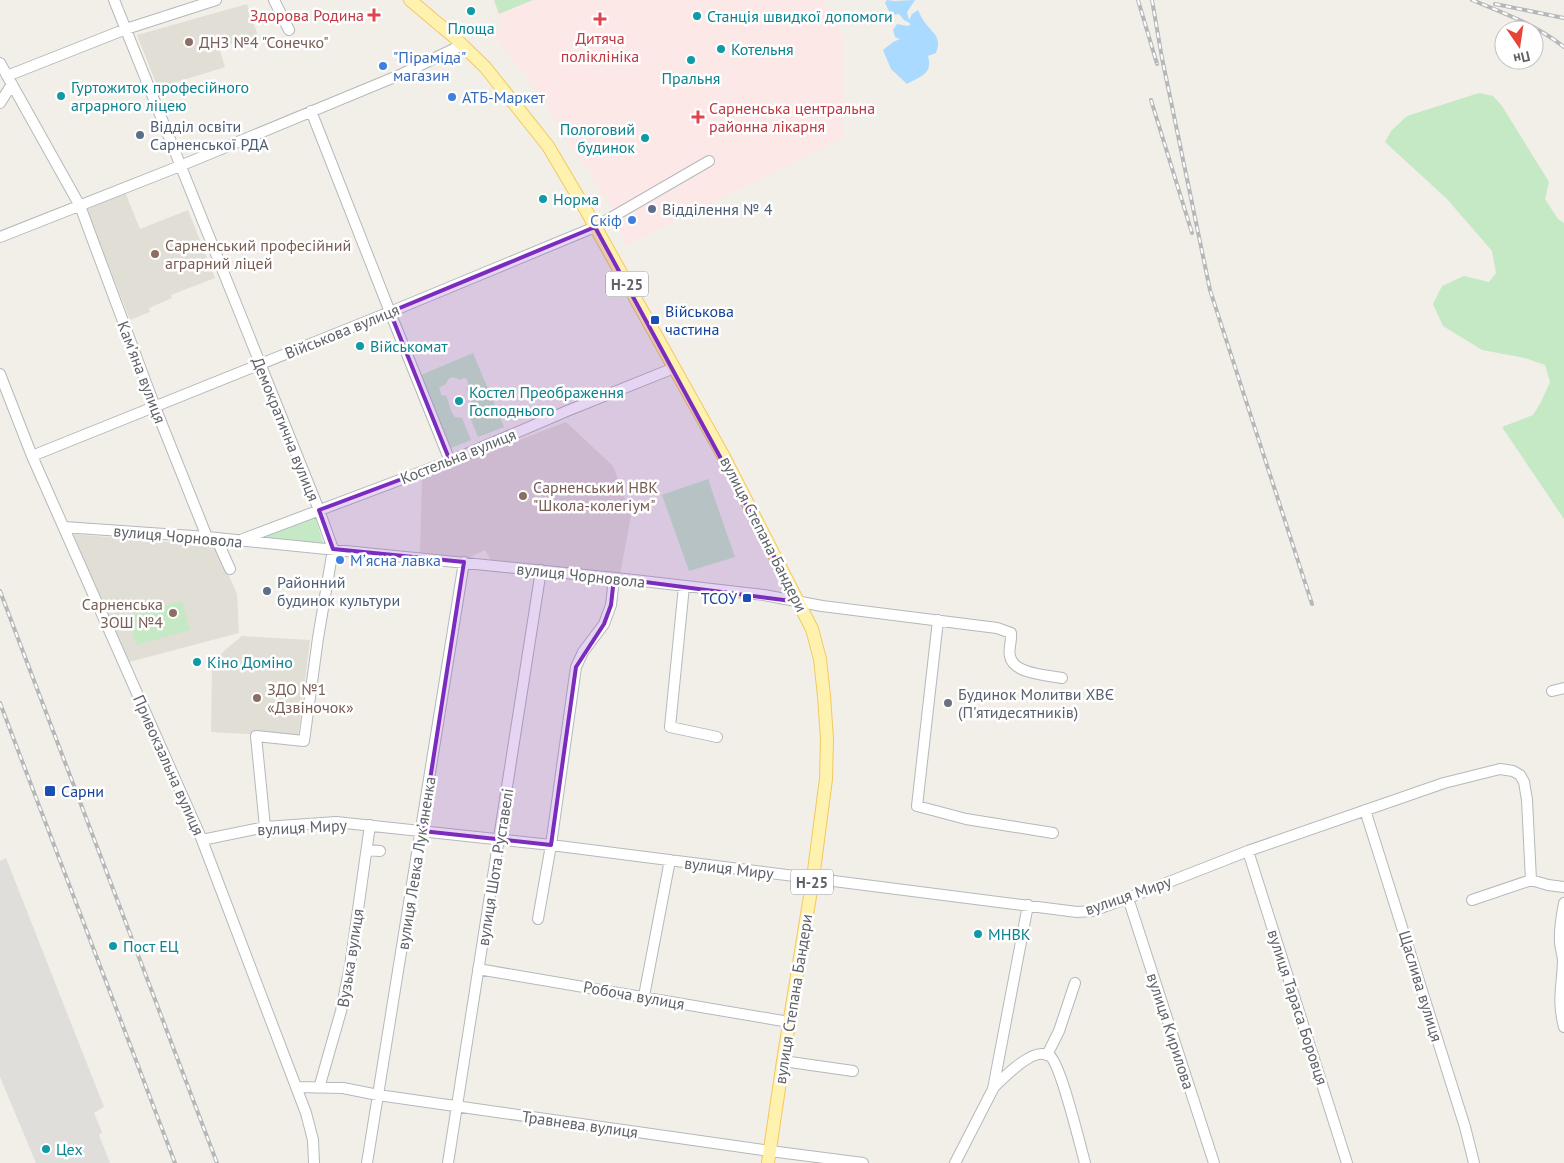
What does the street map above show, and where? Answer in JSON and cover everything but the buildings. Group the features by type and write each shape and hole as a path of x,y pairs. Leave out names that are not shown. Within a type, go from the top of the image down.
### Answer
{"main road":[{"name":"вулиця Степана Бандери","path":"410,0 485,67 548,146 724,457 812,629 820,659 827,740 826,779 813,878 769,1157"}],"street":[{"name":"Демократична вулиця","path":"114,0 333,549 318,638 310,741 256,736 265,827"},
{"path":"0,103 10,80 126,29 216,0"},
{"path":"274,0 289,30"},
{"path":"0,237 180,166 402,74 462,45"},
{"name":"Камʼяна вулиця","path":"0,63 80,206 155,407 212,538 230,569"},
{"path":"311,111 450,461"},
{"name":"Військова вулиця","path":"32,456 595,227 709,161"},
{"name":"Костельна вулиця","path":"240,541 450,461 674,368"},
{"name":"Привокзальна вулиця","path":"0,374 32,456 202,840 297,1087 306,1113 312,1140 314,1163"},
{"name":"вулиця Чорновола","path":"64,527 212,538 542,570 764,596 1005,630 1011,633 1012,640 1009,655 1013,665 1020,670 1062,678"},
{"name":"вулиця Левка Лукʼяненка","path":"367,1163 464,562"},
{"name":"вулиця Шота Руставелі","path":"448,1163 542,570"},
{"path":"538,919 551,845 576,667 583,652 604,624 611,605 614,578"},
{"path":"684,586 670,727 717,737"},
{"path":"938,620 917,806 966,819 1053,833"},
{"path":"1552,691 1564,688"},
{"name":"вулиця Миру","path":"202,840 265,827 336,822 551,845 1077,912 1092,911 1248,851 1444,783 1500,769 1512,771 1520,775 1524,782 1527,800 1532,880"},
{"name":"Щаслива вулиця","path":"1365,810 1462,1117 1474,1163"},
{"name":"Вузька вулиця","path":"319,1088 341,1011 350,966 370,825"},
{"path":"366,850 380,851"},
{"name":"вулиця Тараса Боровця","path":"1248,851 1347,1163"},
{"path":"644,996 670,860"},
{"path":"1472,900 1532,880 1548,885 1564,886"},
{"name":"вулиця Кирилова","path":"1128,898 1214,1163"},
{"path":"1564,902 1560,931 1563,959 1559,1000 1564,1027"},
{"path":"957,1162 993,1088 1028,905"},
{"name":"Робоча вулиця","path":"478,969 789,1022"},
{"path":"1047,1055 1059,1031 1075,983"},
{"path":"993,1088 1007,1073 1035,1054 1050,1056 1059,1072 1085,1163"},
{"path":"783,1061 853,1071"},
{"path":"997,1065 1007,1073"},
{"name":"Травнева вулиця","path":"297,1087 343,1088 769,1157 863,1163"}],"highlighted area":[{"path":"595,227 799,602 614,578 611,605 604,624 576,667 551,845 422,831 464,562 333,549 319,510 450,461 390,312"}],"shaded area":[{"name":"Сарненська центральна районна лікарня","path":"492,0 824,0 843,37 843,138 625,246 615,215 596,182 577,156 540,96 491,31 502,29"},
{"name":"ДНЗ №4 \"Сонечко\"","path":"247,4 258,36 219,48 225,67 158,88 137,35"},
{"name":"Сарненський професійний аграрний ліцей","path":"125,192 140,229 188,210 215,278 171,295 172,298 149,308 150,312 130,320 86,208"},
{"name":"Сарненський НВК \"Школа-колегіум\"","path":"566,422 613,466 631,516 620,575 491,560 485,550 468,558 420,553 422,477"},
{"name":"Сарненська ЗОШ №4","path":"73,534 216,546 237,594 239,633 129,662"},
{"name":"ЗДО №1 «Дзвіночок»","path":"242,636 310,640 298,737 211,732 212,665 225,650"},
{"path":"6,858 104,1107 94,1113 102,1132 99,1135 110,1163 36,1163 0,1077 0,861"}],"green space":[{"path":"494,0 533,0 499,14"},
{"path":"1479,93 1493,96 1502,106 1549,182 1545,199 1558,219 1564,223 1564,519 1502,427 1533,415 1550,382 1545,365 1525,358 1482,350 1443,326 1433,304 1442,286 1464,276 1489,282 1496,273 1492,251 1447,199 1385,142 1391,131 1407,116"},
{"path":"473,353 504,427 478,437 469,415 471,405 466,388 469,387 467,379 451,378 439,388 442,396 446,395 455,417 462,418 471,440 451,448 421,375"},
{"path":"708,479 735,557 689,571 662,495"},
{"path":"315,516 324,546 251,539"},
{"path":"182,601 190,630 136,645 128,616"}],"water":[{"path":"887,0 915,0 907,12 909,20 912,14 918,10 938,40 936,53 928,56 929,67 925,74 907,84 891,69 883,50 900,39 895,37 893,30 897,24 908,26 911,24 899,14 891,15 885,3"}],"railway":[{"path":"1138,0 1157,64"},
{"path":"1152,0 1162,58 1210,290 1312,604"},
{"path":"1472,0 1531,26 1564,47"},
{"path":"1495,4 1564,18"},
{"path":"1151,100 1192,233"},
{"path":"0,591 217,1163"},
{"path":"0,703 175,1163"}],"place":[{"name":"Площа","path":"471,11"},
{"name":"Здорова Родина","path":"374,15"},
{"name":"Станція швидкої допомоги","path":"697,16"},
{"name":"Дитяча поліклініка","path":"600,19"},
{"name":"ДНЗ №4 \"Сонечко\"","path":"189,42"},
{"name":"Котельня","path":"721,49"},
{"name":"Пральня","path":"691,60"},
{"name":"\"Піраміда\" магазин","path":"383,66"},
{"name":"Гуртожиток професійного аграрного ліцею","path":"61,96"},
{"name":"АТБ-Маркет","path":"452,97"},
{"name":"Сарненська центральна районна лікарня","path":"698,117"},
{"name":"Відділ освіти Сарненської РДА","path":"140,135"},
{"name":"Пологовий будинок","path":"645,138"},
{"name":"Норма","path":"543,199"},
{"name":"Відділення № 4","path":"652,209"},
{"name":"Скіф","path":"632,220"},
{"name":"Сарненський професійний аграрний ліцей","path":"155,254"},
{"name":"Військова частина","path":"655,320"},
{"name":"Військомат","path":"360,346"},
{"name":"Костел Преображення Господнього","path":"459,401"},
{"name":"Сарненський НВК \"Школа-колегіум\"","path":"523,496"},
{"name":"Мʼясна лавка","path":"340,560"},
{"name":"Районний будинок культури","path":"267,591"},
{"name":"ТСОУ","path":"747,598"},
{"name":"Сарненська ЗОШ №4","path":"173,613"},
{"name":"Кіно Доміно","path":"197,662"},
{"name":"ЗДО №1 «Дзвіночок»","path":"257,698"},
{"name":"Будинок Молитви ХВЄ (П'ятидесятників)","path":"948,703"},
{"name":"Сарни","path":"50,791"},
{"name":"МНВК","path":"978,934"},
{"name":"Пост ЕЦ","path":"113,946"},
{"name":"Цех","path":"46,1149"}]}
